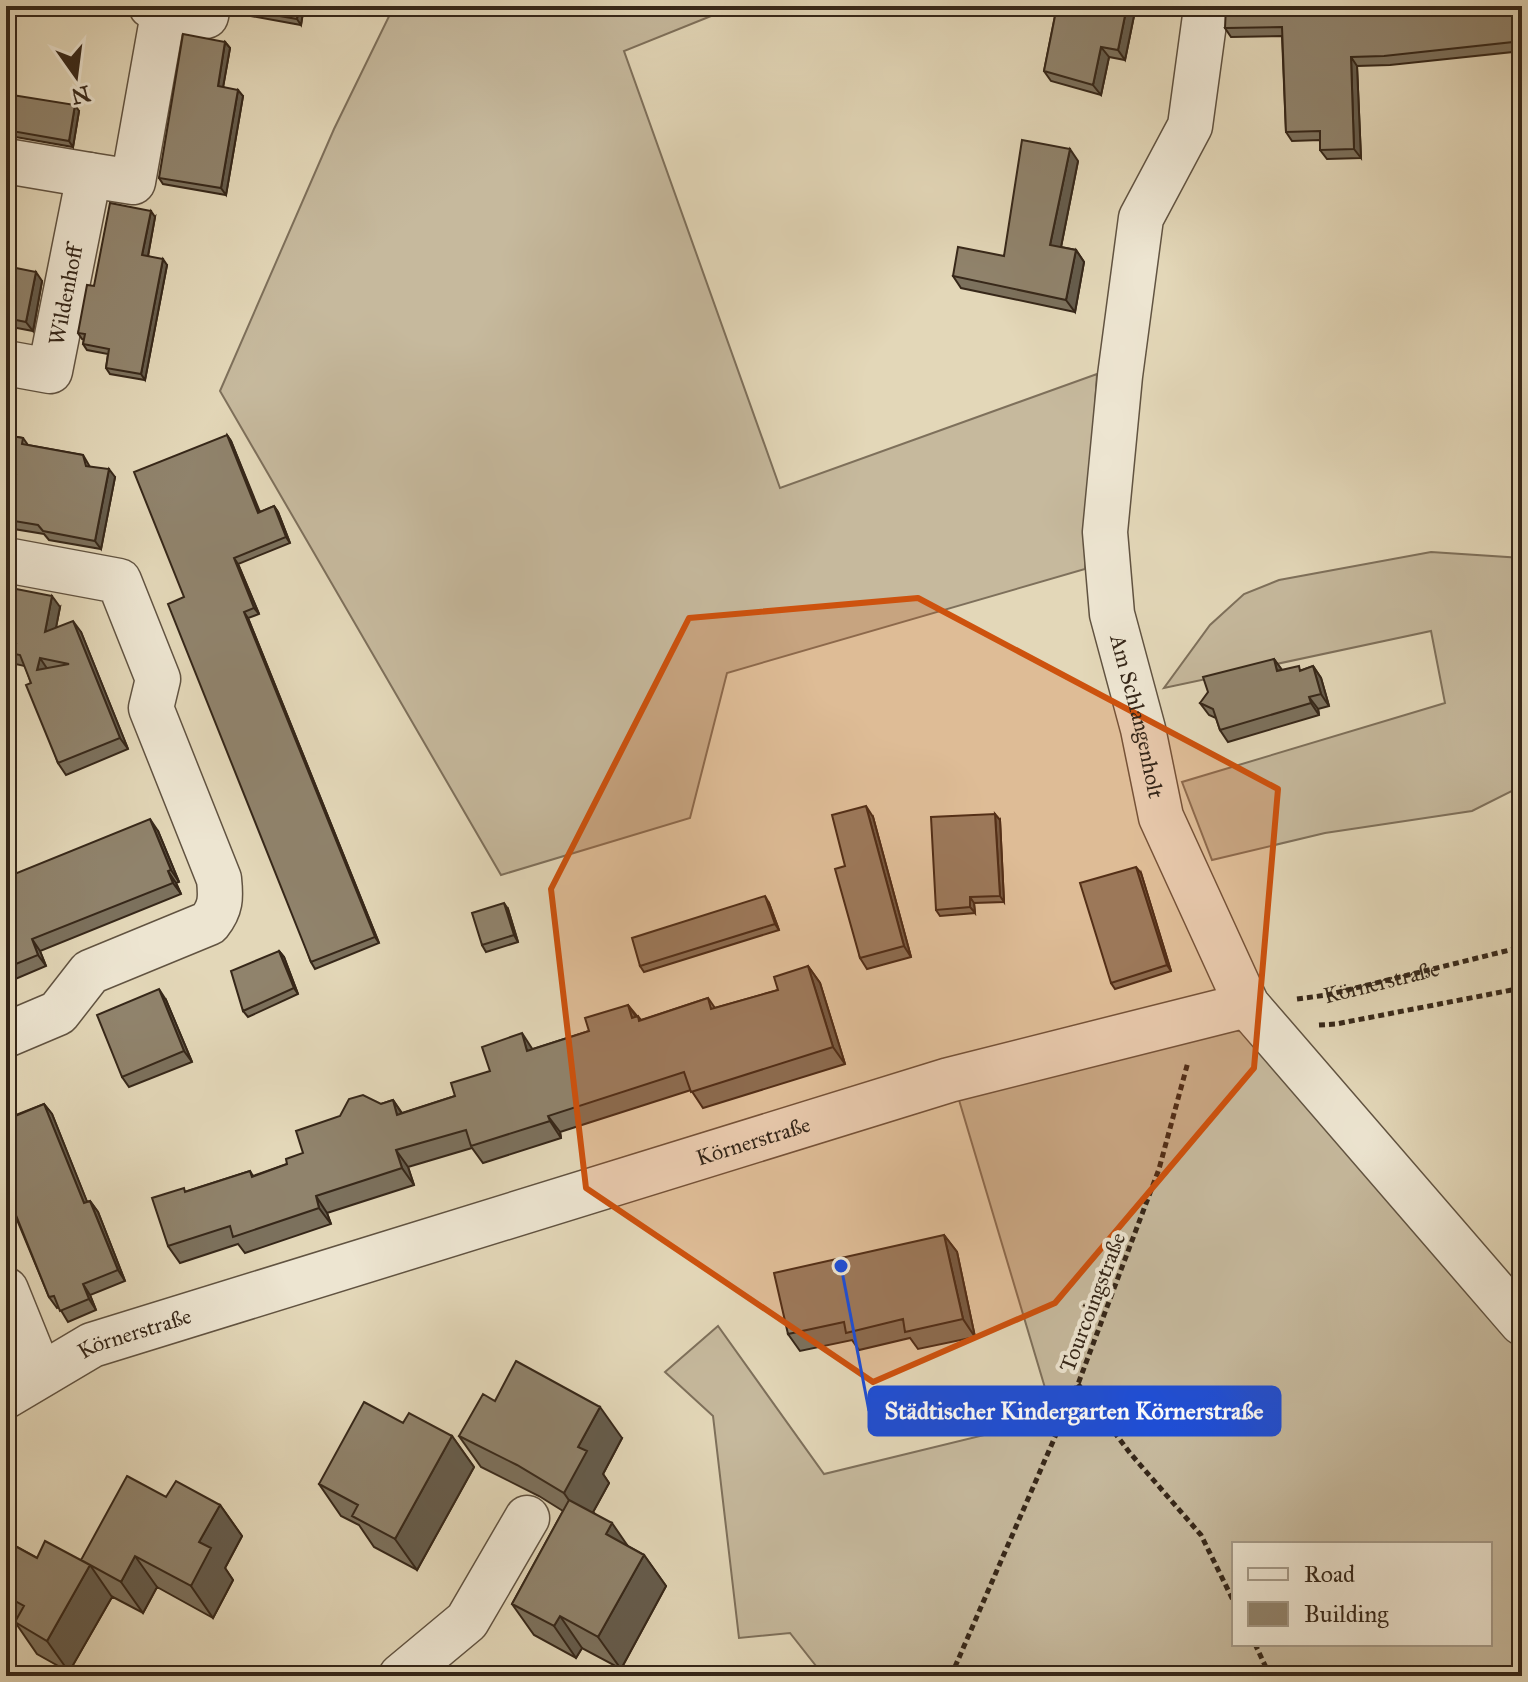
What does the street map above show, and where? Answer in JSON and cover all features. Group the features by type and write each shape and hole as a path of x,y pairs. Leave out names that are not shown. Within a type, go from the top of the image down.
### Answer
{"street":[{"path":"6,161 133,182 158,7 206,16 208,6"},
{"name":"Am Schlangenholt","path":"1209,6 1190,126 1141,218 1120,376 1105,532 1112,614 1143,729 1161,817 1247,1005 1522,1323"},
{"name":"Wildenhoff","path":"6,363 50,371 89,175"},
{"path":"6,560 119,581 158,679 151,708 219,879 221,898 217,912 209,923 90,972 58,1013 6,1035"},
{"name":"Körnerstraße","path":"23,1385 92,1345 919,1090 1247,1005"},
{"path":"6,1290 23,1385"},
{"path":"401,1676 467,1621 527,1518"}],"path":[{"name":"Körnerstraße","path":"1247,1005 1327,995 1522,947"},
{"path":"1310,1025 1336,1024 1522,988"},
{"name":"Tourcoingstraße","path":"951,1676 1078,1384 1159,1169 1199,1017"},
{"path":"1078,1384 1130,1453 1201,1535 1232,1598"},
{"path":"1256,1646 1270,1676"}],"highlighted area":[{"path":"918,598 1278,789 1254,1068 1055,1303 873,1382 586,1188 551,889 689,618"}],"shaded area":[{"path":"394,6 736,6 624,51 780,488 1097,374 1085,569 727,673 690,818 501,875 220,391 334,129"},
{"path":"1431,552 1522,558 1516,621 1522,641 1522,786 1472,811 1325,833 1212,860 1182,782 1445,703 1431,631 1164,688 1210,625 1244,594 1279,580"},
{"path":"1232,1030 1259,1034 1522,1339 1522,1676 824,1676 790,1633 739,1638 713,1416 665,1372 718,1326 824,1474 1054,1418 959,1100"}],"building":[{"path":"236,6 299,6 297,19"},
{"path":"1057,6 1127,6 1118,50 1101,47 1093,85 1044,71"},
{"path":"1226,6 1522,6 1522,41 1351,57 1354,149 1320,150 1320,131 1286,132 1282,27 1225,28"},
{"path":"183,34 225,42 218,86 238,90 221,188 159,178"},
{"path":"6,94 75,105 69,141 6,130"},
{"path":"1022,140 1070,149 1050,245 1076,250 1066,300 953,276 958,247 1004,256"},
{"path":"110,203 151,211 142,255 163,259 141,374 106,368 109,349 83,344 85,334 78,333 87,285 94,286"},
{"path":"6,266 36,272 26,322 6,318"},
{"path":"6,435 23,438 22,444 83,455 86,466 109,469 95,541 43,531 38,525 8,520 16,475 6,473"},
{"path":"227,435 258,513 274,506 286,537 234,558 254,608 244,612 375,937 311,962 168,604 184,597 134,472"},
{"path":"6,587 52,596 45,632 73,621 120,738 58,763 26,685 31,683 20,655 6,652 6,647 16,643 6,619","holes":["40,658 69,664 37,670"]},
{"path":"1274,659 1277,671 1299,666 1300,671 1313,666 1321,694 1309,697 1311,703 1220,730 1213,709 1200,703 1208,692 1203,677"},
{"path":"866,806 904,946 860,958 835,869 845,866 832,815"},
{"path":"995,814 1000,896 970,897 970,907 936,910 931,817"},
{"path":"150,819 171,870 168,871 173,883 32,939 38,955 6,968 6,895 13,892 7,877"},
{"path":"1136,867 1167,965 1111,983 1080,883"},
{"path":"765,896 775,924 640,966 632,938"},
{"path":"504,903 514,935 482,945 472,913"},
{"path":"279,951 294,988 243,1011 231,971"},
{"path":"808,966 833,1047 691,1092 684,1072 548,1116 550,1121 471,1146 466,1130 396,1150 402,1168 316,1196 319,1208 233,1237 230,1226 168,1246 152,1198 184,1188 185,1192 250,1171 252,1177 287,1164 286,1159 303,1153 296,1131 340,1116 349,1099 363,1095 381,1104 393,1100 397,1115 455,1096 451,1083 490,1071 482,1047 522,1033 527,1051 589,1031 585,1018 628,1005 632,1018 638,1016 639,1021 708,998 711,1009 778,990 774,977"},
{"path":"159,989 184,1051 122,1077 97,1015"},
{"path":"6,1098 13,1117 44,1104 84,1203 90,1201 118,1270 83,1284 89,1299 60,1311 54,1296 49,1297 9,1198 6,1199"},
{"path":"944,1235 963,1319 905,1332 903,1319 846,1333 844,1322 788,1334 774,1273"},
{"path":"516,1361 600,1407 578,1447 587,1451 564,1493 459,1436 483,1394 495,1401"},
{"path":"364,1402 403,1423 409,1413 452,1436 395,1539 352,1516 358,1505 319,1484"},
{"path":"127,1476 166,1497 176,1481 220,1505 199,1542 211,1548 191,1586 135,1556 121,1582 81,1560"},
{"path":"569,1500 612,1523 606,1534 644,1555 598,1637 560,1616 554,1626 512,1604"},
{"path":"6,1541 37,1558 45,1541 90,1565 47,1641 15,1622 24,1606 6,1596"}],"place":[{"name":"Städtischer Kindergarten Körnerstraße","path":"841,1266"}]}
